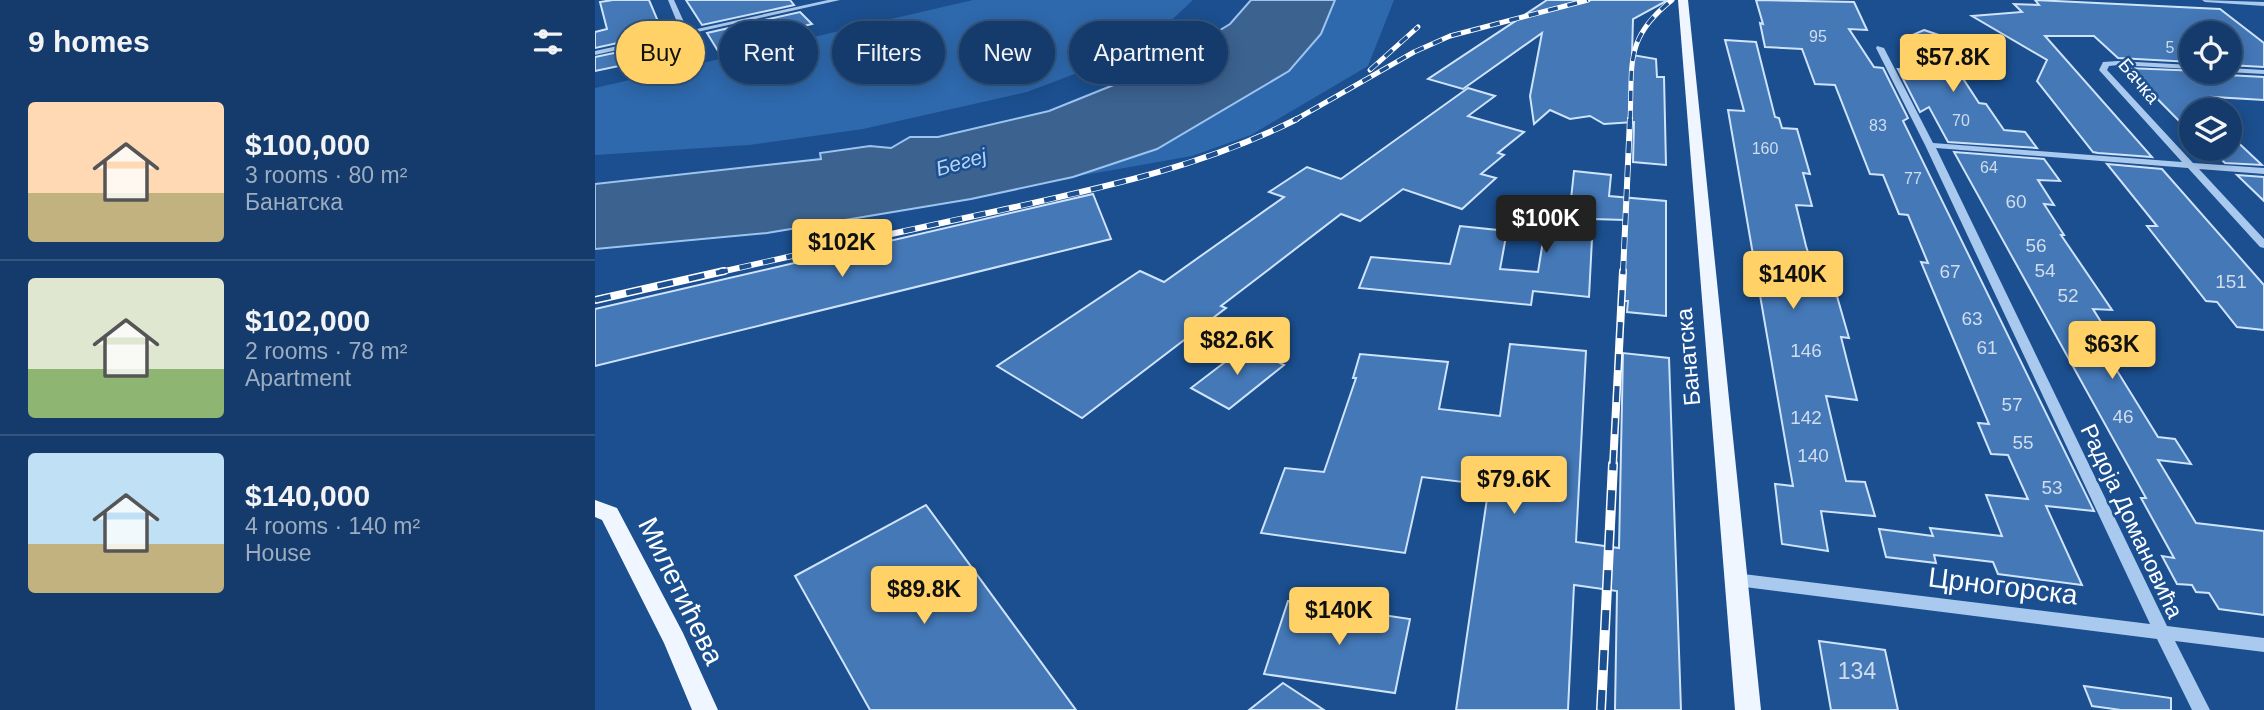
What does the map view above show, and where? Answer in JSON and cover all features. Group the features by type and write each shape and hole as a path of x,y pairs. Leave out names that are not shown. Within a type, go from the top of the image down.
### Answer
{"main road":[{"name":"Банатска","path":"1682,0 1748,710"},
{"name":"Милетићева","path":"595,508 610,514 675,640 705,710"}],"street":[{"path":"671,0 680,21"},
{"path":"705,29 837,0"},
{"path":"2205,0 2264,4"},
{"path":"595,53 616,48"},
{"name":"Радоја Домановића","path":"1880,48 1930,145 2161,632 2201,710"},
{"name":"Бачка","path":"2179,67 2106,64 2102,70 2264,245"},
{"path":"2242,70 2264,72"},
{"path":"1930,145 2264,171"},
{"name":"Црногорска","path":"1735,580 2264,645"}],"shaded area":[{"path":"973,0 1193,0 1171,21 1069,21 1069,76 1055,81 1055,21 959,21 959,84 1048,84 1027,92 863,129 749,145 595,155 595,88 616,83 705,84 705,62 719,59 719,84 818,84 818,36 832,33 832,84 945,84 945,21 883,21"},
{"path":"1335,0 1394,0 1368,66 1251,135 1192,156 1073,177 1157,149 1321,34"}],"water":[{"name":"Бегеј","path":"1251,0 1335,0 1321,34 1289,71 1157,149 1073,177 971,199 767,233 595,249 595,184 821,159 820,153 870,146 891,148 910,137 938,137 1049,111 1116,84 1228,84 1230,24"}],"building":[{"path":"649,0 658,21 616,21 616,43 595,48 595,32 607,29 600,2"},
{"path":"686,0 790,0 794,5 705,24 705,21 699,21"},
{"path":"1547,0 1668,0 1633,19 1632,55 1656,59 1657,77 1664,77 1666,165 1633,162 1634,122 1604,124 1590,116 1570,119 1550,110 1534,124 1530,96 1542,33 1463,89 1428,79"},
{"path":"1756,0 1854,2 1867,30 1849,29 1874,67 1883,68 1908,118 1903,121 2094,511 2046,506 2082,585 1998,574 1993,562 1934,555 1936,563 1886,557 1879,529 1933,536 1930,528 2002,536 1986,495 2028,499 2008,455 1991,454 1978,423 1989,424 1921,262 1928,263 1908,215 1899,214 1883,175 1870,174 1835,85 1815,84 1802,49 1765,47 1760,23 1763,24"},
{"path":"2035,0 2220,9 2236,21 2179,21 2179,61 2118,58 2094,36 2045,36 2152,157 2098,153 2093,152 2037,81 2047,60 1972,16 2022,12 2014,4 2039,5"},
{"path":"800,12 809,21 760,21"},
{"path":"2242,26 2264,43 2264,67 2242,66"},
{"path":"719,30 719,51 718,51 707,33"},
{"path":"1924,30 1986,51 1947,54 1979,103 1986,104 2004,130 2025,132 2037,148 1948,142 1929,107 1920,112 1898,69 1919,70 1901,40"},
{"path":"1725,40 1756,42 1775,117 1779,118 1782,128 1797,129 1810,174 1803,173 1812,206 1796,205 1806,246 1814,271 1830,272 1849,338 1841,337 1857,400 1826,396 1846,481 1865,482 1875,516 1821,511 1828,551 1782,544 1775,484 1793,486 1728,110 1744,111"},
{"path":"616,53 616,67 595,71 595,57"},
{"path":"2127,68 2179,70 2179,84 2242,84 2242,76 2264,77 2264,100 2179,98 2179,121"},
{"path":"1468,88 1495,96 1468,116 1524,132 1498,153 1504,155 1481,174 1496,178 1462,209 1403,189 1360,221 1341,214 1221,306 1226,308 1082,418 997,366 1140,271 1164,282 1284,197 1269,192 1307,167 1341,179"},
{"path":"2242,146 2262,165 2223,161 2242,161"},
{"path":"1954,152 2044,159 2060,181 2038,180 2054,205 2044,204 2064,235 2061,235 2112,310 2093,309 2126,362 2111,361 2158,437 2175,439 2191,464 2158,460 2196,523 2264,531 2264,615 2219,609 2209,593 2196,592 2192,585 2177,584 2162,556 2174,558 2141,498 2146,498"},
{"path":"2107,164 2162,169 2264,285 2264,330 2237,327 2217,302 2206,301 2147,226 2157,226"},
{"path":"1574,171 1611,175 1609,196 1666,201 1666,316 1627,312 1628,301 1624,301 1625,220 1593,219 1589,297 1533,291 1531,305 1359,288 1371,257 1450,264 1460,226 1507,231 1500,269 1538,272 1550,197 1571,199"},
{"path":"2237,175 2264,177 2264,201"},
{"path":"1093,194 1111,239 595,366 595,309"},
{"path":"1510,344 1586,351 1576,542 1619,548 1623,353 1669,358 1681,710 1615,710 1617,591 1574,585 1568,710 1456,710 1489,485 1422,477 1405,553 1261,533 1285,468 1324,472 1356,378 1353,378 1360,354 1448,362 1439,409 1500,416"},
{"path":"1246,346 1284,365 1229,409 1191,388"},
{"path":"926,505 1076,710 870,710 795,576"},
{"path":"1288,601 1410,619 1395,693 1264,674"},
{"path":"1819,641 1885,650 1898,710 1831,710"},
{"path":"1283,683 1324,710 1249,710"},
{"path":"2084,686 2171,698 2171,710 2121,710 2092,706"}],"railway":[{"path":"1294,120 1414,52 1450,36 1588,0"},
{"path":"1630,121 1632,68 1638,41 1645,27 1672,0"},
{"path":"1370,70 1418,27"},
{"path":"1623,273 1630,119"},
{"path":"716,273 1150,174 1225,150 1294,120"},
{"path":"595,300 724,271"},
{"path":"1613,466 1623,271"},
{"path":"1601,710 1613,464"}]}
